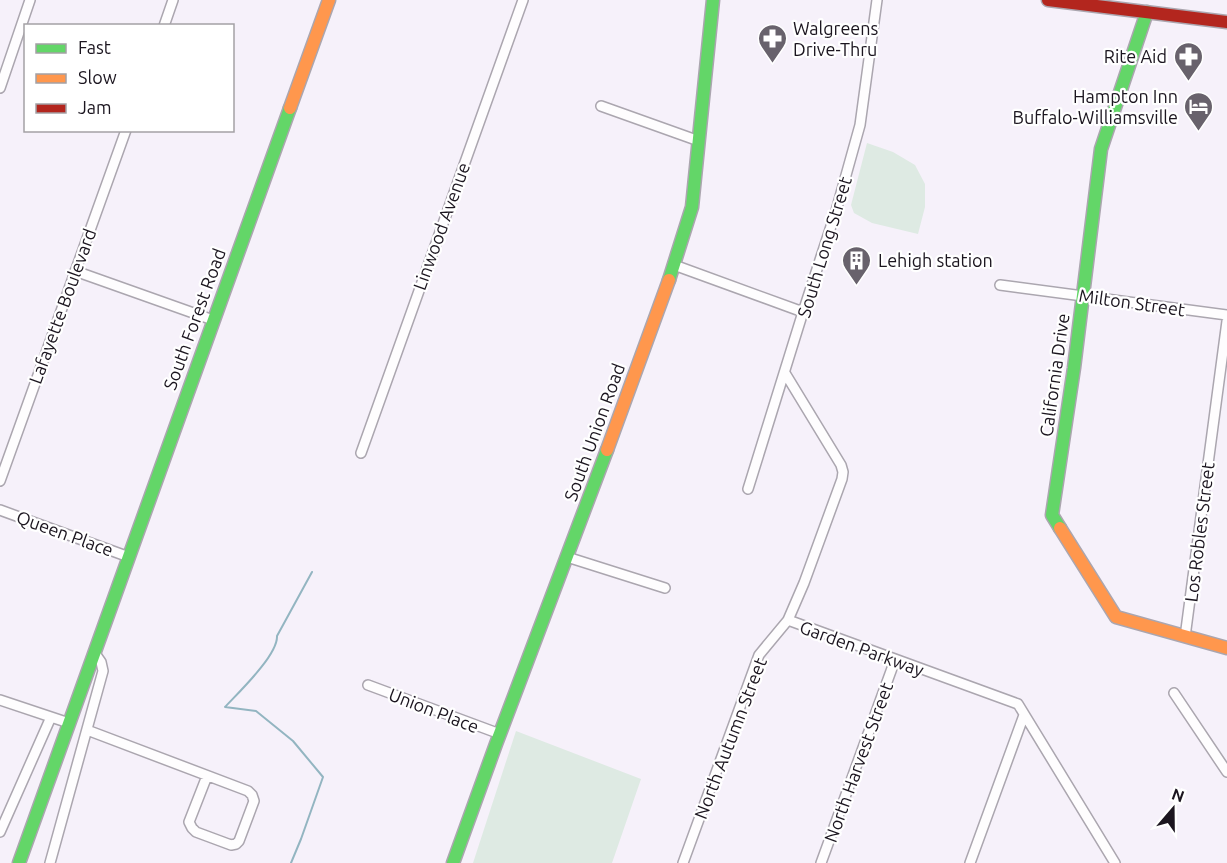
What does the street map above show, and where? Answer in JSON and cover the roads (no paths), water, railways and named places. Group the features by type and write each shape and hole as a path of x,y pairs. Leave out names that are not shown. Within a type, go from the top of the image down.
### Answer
{"street":[{"path":"0,88 30,0"},
{"path":"165,24 173,0"},
{"name":"South Forest Road","path":"19,863 329,0"},
{"name":"Linwood Avenue","path":"361,453 523,0"},
{"name":"South Union Road","path":"453,863 674,265 692,207 713,0"},
{"name":"South Long Street","path":"748,489 836,211 860,125 877,0"},
{"path":"1048,0 1096,3 1227,22"},
{"name":"California Drive","path":"1148,12 1101,150 1074,368 1052,515 1116,617 1227,648"},
{"path":"601,106 699,141"},
{"name":"Lafayette Boulevard","path":"0,481 125,132"},
{"path":"674,265 803,312"},
{"path":"75,270 213,321"},
{"name":"Milton Street","path":"1000,285 1227,315"},
{"name":"Los Robles Street","path":"1185,637 1227,321"},
{"name":"Garden Parkway","path":"785,373 841,465 843,472 835,500 788,620 1018,704 1115,863"},
{"name":"Queen Place","path":"0,510 129,556"},
{"path":"567,557 665,588"},
{"name":"North Autumn Street","path":"683,863 759,655 788,620"},
{"path":"50,863 103,670 94,652"},
{"name":"North Harvest Street","path":"821,863 895,660"},
{"name":"Union Place","path":"368,684 500,734"},
{"path":"1174,693 1227,772"},
{"path":"0,700 69,723"},
{"path":"970,863 1024,715"},
{"path":"0,832 51,717"},
{"path":"87,730 248,791 254,801 236,844 231,845 196,832 189,822 207,776"},
{"path":"1103,863 1108,851"}],"waterway":[{"path":"291,863 323,777 293,741 256,711 225,707 271,653 277,636 312,572"}],"place":[{"name":"Walgreens Drive-Thru","path":"772,64"},
{"name":"Rite Aid","path":"1188,82"},
{"name":"Hampton Inn Buffalo-Williamsville","path":"1199,132"},
{"name":"Lehigh station","path":"857,286"}]}
